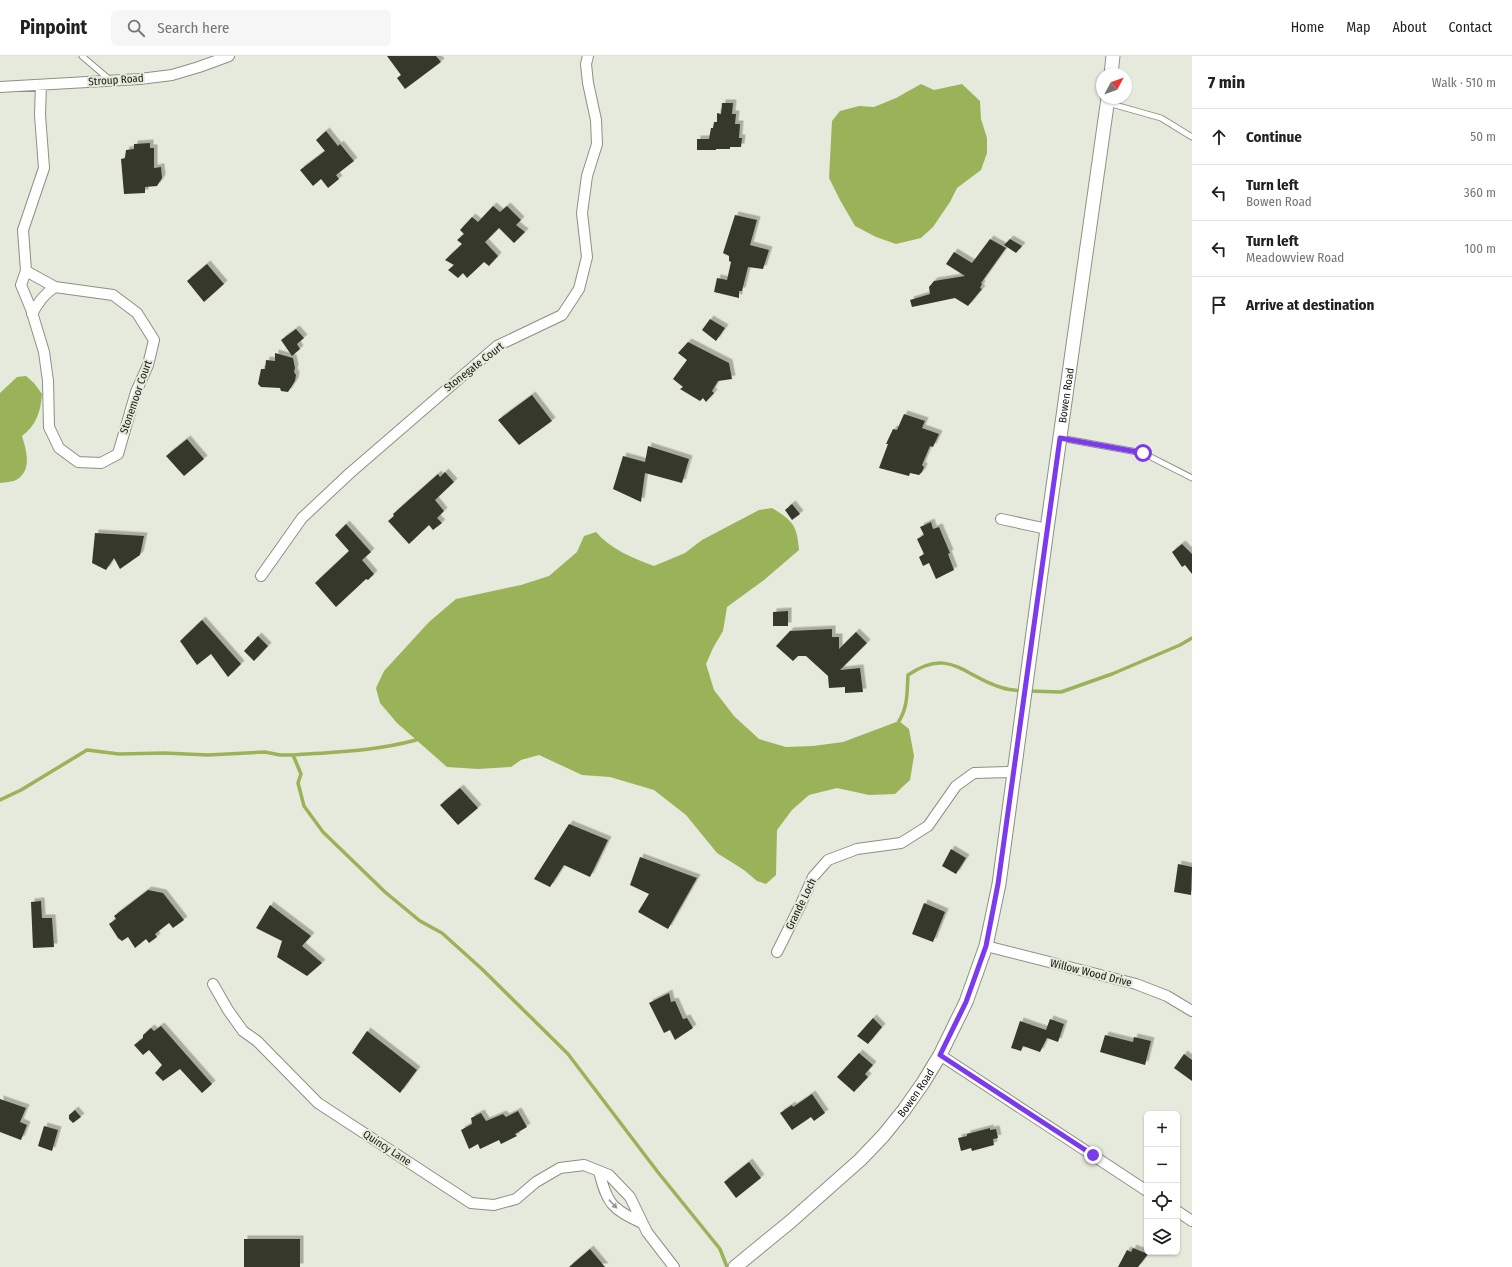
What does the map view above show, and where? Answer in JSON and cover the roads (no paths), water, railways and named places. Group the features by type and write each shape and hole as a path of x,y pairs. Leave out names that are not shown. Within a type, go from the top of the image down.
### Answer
{"street":[{"name":"Stroup Road","path":"0,87 112,81 172,75 229,56"},
{"name":"Stonegate Court","path":"261,576 302,518 350,473 497,346 562,315 579,289 586,257 582,213 587,176 597,144 596,120 588,84 586,64 588,56"},
{"path":"1112,68 1114,56"},
{"name":"Stonemoor Court","path":"26,271 55,287 113,295 137,313 154,340 148,365 136,392 118,454 101,463 78,462 59,448 49,427 48,381 45,359 32,314 21,285 26,271 23,230 44,168 40,115 41,85"},
{"name":"Bowen Road","path":"735,1267 790,1222 860,1160 883,1136 904,1110 940,1055 966,1002 986,946 998,884 1014,773 1106,104"},
{"path":"32,314 38,302 45,294 55,287"},
{"path":"1001,519 1047,529"},
{"name":"Grande Loch","path":"777,952 813,877 828,860 857,849 901,843 928,826 956,786 974,773 1014,773"},
{"name":"Willow Wood Drive","path":"986,946 1136,984 1167,996 1192,1011"},
{"name":"Quincy Lane","path":"214,984 228,1010 243,1031 257,1041 318,1103 470,1202 494,1205 516,1199 536,1182 560,1168 584,1165 609,1175 630,1197 647,1232 674,1267"},
{"path":"940,1055 1144,1189"},
{"name":"Quincy Lane","path":"599,1172 604,1190 611,1204 629,1217 642,1223"},
{"path":"1180,1213 1192,1221"}],"lane":[{"path":"82,56 112,81"},
{"path":"1119,104 1161,118 1192,137"},
{"path":"1060,438 1143,453 1192,478"}],"waterway":[{"path":"1028,691 1061,692 1112,674 1180,645 1192,638"},
{"path":"899,721 906,705 908,675 923,667 935,663 946,663 957,666 989,683 1005,689 1022,691"},
{"path":"0,800 21,790 87,750 119,754 164,753 208,755 265,752 280,755 293,755 370,749 416,740"},
{"path":"293,755 301,774 298,783 304,806 323,832 385,892 420,921 442,933 483,970 568,1054 657,1171 720,1249 727,1267"}]}
